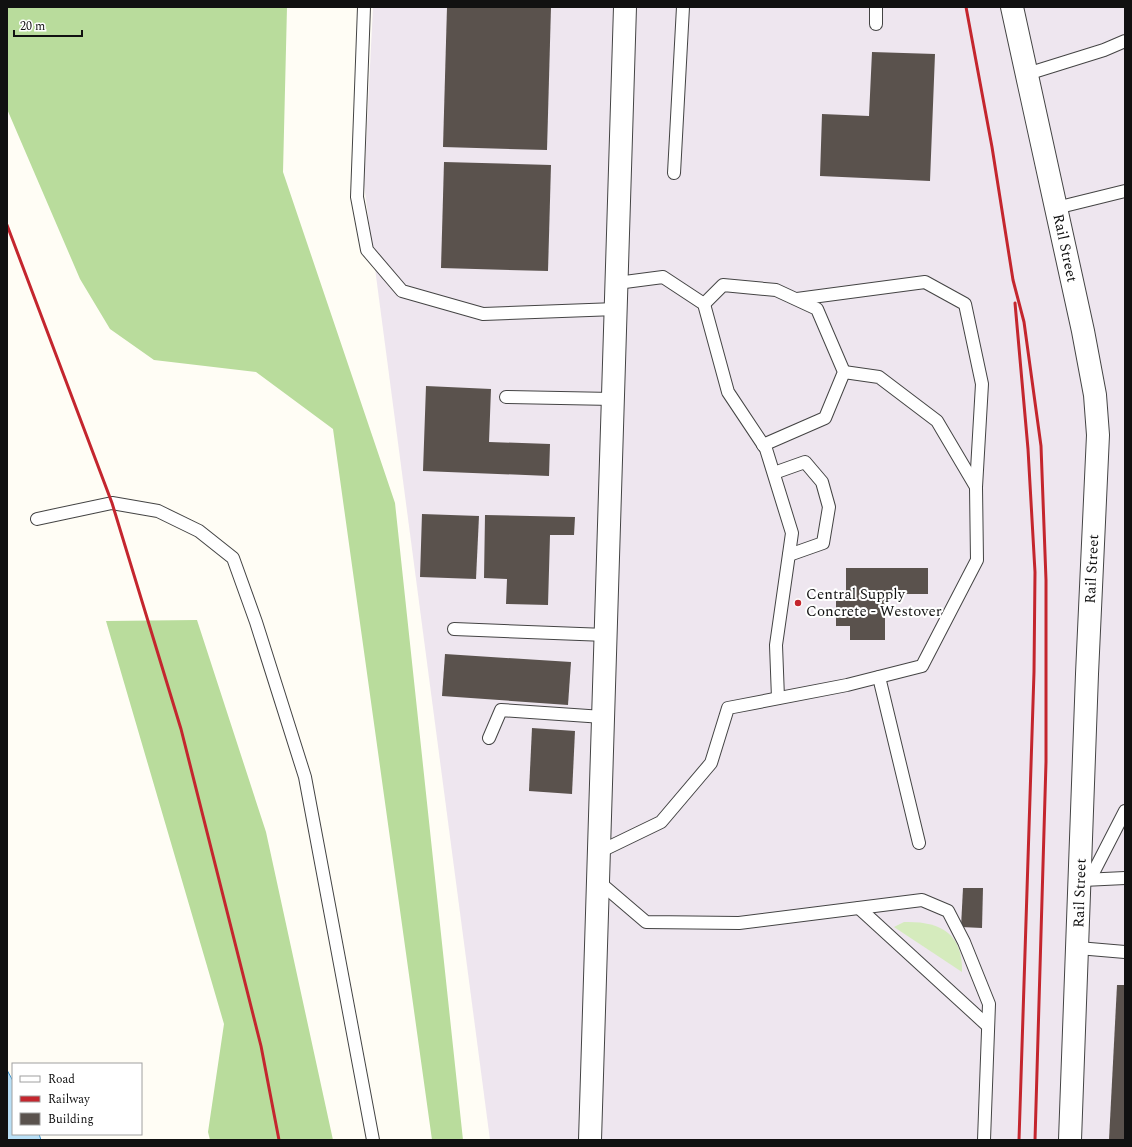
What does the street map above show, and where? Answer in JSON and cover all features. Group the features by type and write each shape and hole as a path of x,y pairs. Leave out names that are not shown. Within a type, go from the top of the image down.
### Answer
{"street":[{"path":"590,1140 625,7"},
{"name":"Rail Street","path":"1012,7 1083,331 1095,395 1098,435 1085,880 1078,948 1070,1140"}],"lane":[{"path":"364,7 357,197 367,250 402,291 483,314 616,309"},
{"path":"674,173 683,7"},
{"path":"876,7 876,24"},
{"path":"1027,74 1104,50 1125,41"},
{"path":"1056,208 1125,190"},
{"path":"616,283 663,277 704,304 728,392 763,445 774,473 792,533 776,644 778,698"},
{"path":"599,852 661,822 711,763 728,708 879,677 922,666 977,560 976,487 982,384 965,304 925,282 797,299"},
{"path":"704,304 723,285 776,290 797,299 817,309 844,372 825,418 763,445"},
{"path":"844,372 879,377 937,421 976,487"},
{"path":"506,397 613,399"},
{"path":"774,473 805,462 822,482 829,507 823,543 788,555"},
{"path":"36,519 112,503 158,511 199,531 233,558 256,622 305,777 373,1140"},
{"path":"454,629 606,635"},
{"path":"879,677 918,843"},
{"path":"489,738 501,710 603,717"},
{"path":"1085,880 1125,811"},
{"path":"1085,880 1125,878"},
{"path":"598,881 646,922 739,923 922,900 948,911 964,942 988,1004 984,1140"},
{"path":"859,908 988,1026"},
{"path":"1078,948 1125,952"}],"shaded area":[{"path":"373,7 1125,7 1125,1140 490,1140 364,185"}],"green space":[{"path":"7,7 287,7 283,172 395,503 463,1140 432,1140 333,429 256,372 154,360 110,329 80,279 7,109"},
{"path":"197,620 266,832 333,1140 210,1140 208,1132 224,1024 106,621"},
{"path":"904,922 928,924 947,932 954,939 958,948 962,972 894,927"}],"water":[{"path":"7,1070 12,1079 12,1135 39,1135 41,1140 7,1140"}],"building":[{"path":"447,7 551,7 547,150 443,147"},
{"path":"872,52 935,54 930,181 820,176 822,114 869,116"},
{"path":"444,162 551,165 548,271 441,268"},
{"path":"426,386 491,389 489,442 550,444 549,476 423,471"},
{"path":"422,514 479,516 476,579 420,577"},
{"path":"485,515 575,517 574,535 550,535 548,605 506,604 507,579 484,578"},
{"path":"846,568 928,568 928,594 885,594 885,640 850,640 850,626 836,626 836,595 846,599"},
{"path":"445,654 571,662 568,705 442,696"},
{"path":"532,728 575,731 572,794 529,791"},
{"path":"963,888 983,888 982,928 961,927"},
{"path":"1117,985 1125,985 1125,1140 1109,1140"}],"railway":[{"path":"966,7 992,147 1013,280 1024,322 1041,446 1046,580 1046,762 1035,1140"},
{"path":"7,225 112,503 181,729 261,1046 279,1140"},
{"path":"1015,303 1028,449 1035,572 1034,672 1019,1140"}],"place":[{"name":"Central Supply Concrete - Westover","path":"798,603"}]}
